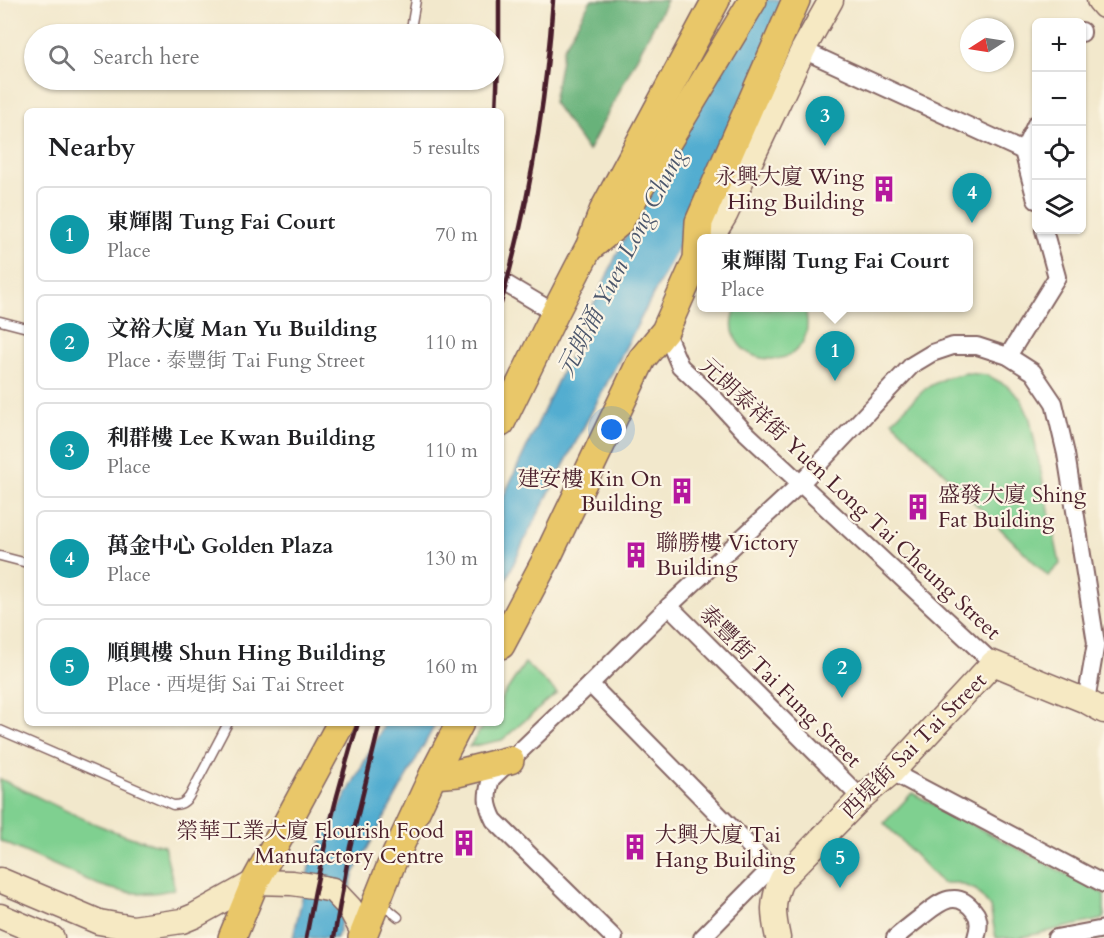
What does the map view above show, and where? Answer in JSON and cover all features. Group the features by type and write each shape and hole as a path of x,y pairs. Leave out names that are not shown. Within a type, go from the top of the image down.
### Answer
{"main road":[{"path":"504,417 588,249 603,211 716,0"},
{"path":"588,249 618,224 753,0"},
{"path":"701,234 699,222 796,0"},
{"path":"504,639 547,558 642,359 665,331 697,263"},
{"path":"232,938 255,882 339,726"},
{"path":"363,936 391,865 433,774 458,726"},
{"path":"433,774 458,773 510,760"}],"street":[{"path":"713,234 725,215 803,50 831,0"},
{"path":"1098,0 1104,6"},
{"path":"803,50 1023,151"},
{"path":"1032,185 1023,151 1035,126"},
{"path":"1008,356 1057,277 1045,234"},
{"path":"504,283 555,313"},
{"name":"元朗泰祥街 Yuen Long Tai Cheung Street","path":"665,331 680,366 716,400 743,430 993,663"},
{"path":"614,938 494,820 488,807 487,792 491,779 669,606 801,483 912,365 932,353 953,346 977,346 1008,356 1033,372 1054,404 1066,454 1095,643 1095,706 993,663"},
{"name":"泰豐街 Tai Fung Street","path":"669,606 861,798"},
{"name":"西堤街 Sai Tai Street","path":"777,874 892,772 993,663"},
{"path":"590,684 777,874 774,903 778,938"},
{"path":"892,772 1104,884"},
{"path":"702,938 777,874"},
{"path":"0,880 99,922 133,928 182,921 255,882 292,883 333,890 346,903 363,936"},
{"path":"895,938 940,902 953,899 966,903 977,914 979,929 976,938"},
{"path":"0,916 52,938"},
{"path":"1056,938 1104,928"}],"lane":[{"path":"412,24 416,0"},
{"path":"0,321 24,327"},
{"path":"0,556 24,562"},
{"path":"0,730 173,805 179,805 189,797 226,726"},
{"path":"378,900 398,917"}],"green space":[{"path":"591,0 667,0 588,151 553,102 563,49"},
{"path":"735,312 805,312 806,332 798,348 785,357 768,359 752,355 739,345 733,329"},
{"path":"966,373 987,375 1006,385 1021,399 1030,419 1060,564 1048,576 892,421 926,388 945,378"},
{"path":"525,663 557,693 502,740 469,747 483,726 504,726 504,694"},
{"path":"0,779 101,826 164,846 175,889 146,893 109,888 0,841"},
{"path":"912,793 1104,894 1104,919 1018,938 996,938 990,907 976,890 958,883 942,883 884,823"}],"water":[{"name":"元朗涌 Yuen Long Chung","path":"752,0 808,0 526,537 504,585 504,496 646,192"},
{"path":"383,726 434,726 353,875 337,938 293,938 310,863"}],"railway":[{"path":"499,0 499,24"},
{"path":"504,292 535,153 546,77 553,0"},
{"path":"496,108 497,90"},
{"path":"306,938 329,829 357,726"},
{"path":"334,938 350,847 379,726"}],"place":[{"name":"利群樓 Lee Kwan Building","path":"825,146"},
{"name":"永興大廈 Wing Hing Building","path":"884,189"},
{"name":"萬金中心 Golden Plaza","path":"972,223"},
{"name":"東輝閣 Tung Fai Court","path":"835,381"},
{"name":"建安樓 Kin On Building","path":"682,491"},
{"name":"盛發大廈 Shing Fat Building","path":"918,507"},
{"name":"聯勝樓 Victory Building","path":"636,555"},
{"name":"文裕大廈 Man Yu Building","path":"842,698"},
{"name":"榮華工業大廈 Flourish Food Manufactory Centre","path":"464,843"},
{"name":"大興大廈 Tai Hang Building","path":"635,847"},
{"name":"順興樓 Shun Hing Building","path":"840,888"}]}
